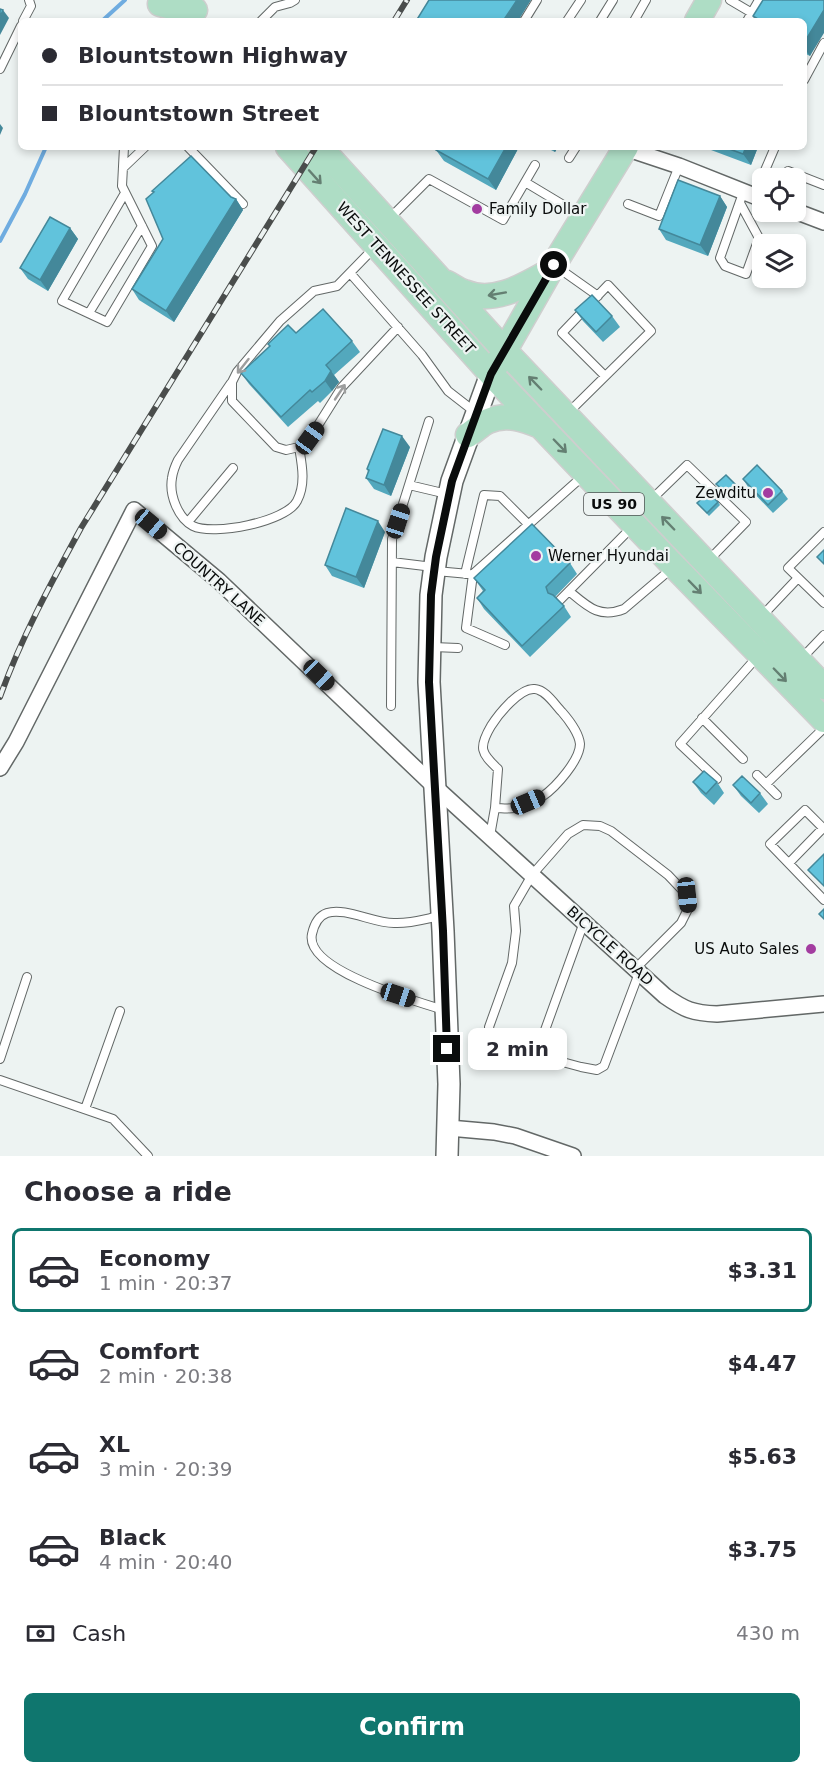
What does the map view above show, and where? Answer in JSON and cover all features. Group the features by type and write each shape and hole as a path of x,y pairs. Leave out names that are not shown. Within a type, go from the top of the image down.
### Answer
{"main road":[{"path":"699,18 709,0"},
{"name":"WEST TENNESSEE STREET","path":"291,150 491,374 824,720"},
{"name":"WEST TENNESSEE STREET","path":"323,150 505,351 824,687"},
{"path":"447,1156 449,1128 446,1010 429,682 431,595 435,569 452,481 491,374 624,150"},
{"path":"440,279 466,293 491,296 513,291 552,268"},
{"path":"472,424 516,417 541,426"}],"street":[{"path":"634,150 679,166 750,198"},
{"path":"806,215 824,222"},
{"name":"COUNTRY LANE","path":"0,768 134,510 219,581 434,786"},
{"name":"BICYCLE ROAD","path":"434,786 637,971 678,1005 700,1014 717,1014 824,1004"},
{"path":"449,1128 515,1136 573,1156"}],"lane":[{"path":"25,18 31,6 29,0"},
{"path":"266,18 275,7 295,0"},
{"path":"526,18 537,0"},
{"path":"569,18 581,0"},
{"path":"602,18 613,0"},
{"path":"636,18 646,0"},
{"path":"730,0 752,13"},
{"path":"749,18 759,0"},
{"path":"0,68 18,32"},
{"path":"807,66 824,43"},
{"path":"124,150 122,186 152,246 107,322 62,301 125,193"},
{"path":"123,168 142,150"},
{"path":"191,150 243,204"},
{"path":"569,158 574,150"},
{"path":"750,198 759,238 746,274 725,266 720,258 774,150"},
{"path":"387,221 429,179 504,220 535,165"},
{"path":"628,204 660,216 679,166"},
{"path":"806,178 824,185"},
{"path":"525,182 584,217"},
{"path":"89,313 142,226"},
{"path":"299,447 303,467 302,486 298,500 285,513 270,520 229,528 201,529 180,516 171,480 174,470 178,460 237,372 280,321 314,291 336,286 376,246"},
{"path":"552,268 598,296"},
{"path":"350,273 422,354 472,424"},
{"path":"565,415 605,376 651,331 608,285 562,333 605,376"},
{"path":"232,382 232,401 276,447 286,450 299,447 310,438 342,387 398,327"},
{"path":"391,706 392,539 429,421"},
{"path":"648,502 687,465 746,522 705,563"},
{"path":"188,522 233,468"},
{"path":"392,562 469,574 586,473"},
{"path":"409,485 449,494"},
{"path":"506,645 466,628 469,574 484,495 500,496 528,525"},
{"path":"560,600 634,525"},
{"path":"824,532 788,568 824,603"},
{"path":"569,591 592,610 616,612 624,609 674,566"},
{"path":"759,619 798,578"},
{"path":"799,661 824,635"},
{"path":"429,647 458,648"},
{"path":"717,779 680,744 760,654"},
{"path":"489,836 495,808 498,769 485,757 482,747 495,720 517,696 526,689 537,689 547,695 565,716 579,738 580,748 562,777 543,796 514,808 495,808"},
{"path":"702,718 743,759"},
{"path":"766,784 824,728"},
{"path":"757,775 777,795"},
{"path":"789,864 823,829 805,810 770,844 789,864 824,900"},
{"path":"583,825 600,826 611,831 668,875 687,895 688,909 681,922 637,971 604,1066 597,1070 492,1043 489,1027 512,963 516,931 514,906 532,875 568,834 583,825"},
{"path":"442,916 396,924 374,921 349,913 333,912 324,914 316,921 311,939 325,960 340,970 382,990 446,1010"},
{"path":"536,1055 584,922"},
{"path":"0,1059 27,977"},
{"path":"85,1109 120,1011"},
{"path":"0,1080 113,1119 148,1156"}],"building":[{"path":"429,0 517,0 505,18 418,18"},
{"path":"763,0 824,0 824,10 807,38 807,18 756,18 753,16"},
{"path":"436,150 504,150 488,179"},
{"path":"732,150 745,150 743,154"},
{"path":"191,156 231,197 236,199 166,311 132,289 163,239 146,199"},
{"path":"678,180 720,196 700,245 659,229"},
{"path":"50,217 70,228 40,280 20,268"},
{"path":"592,295 612,316 596,332 575,310"},
{"path":"323,309 352,341 326,365 331,371 325,381 312,392 310,390 281,417 241,373 270,346 268,344 288,325 296,333"},
{"path":"383,429 402,436 384,485 366,478 369,470 367,469"},
{"name":"Zewditu","path":"757,465 782,491 768,505 743,479"},
{"path":"726,475 736,485 727,494 716,484"},
{"path":"708,493 718,502 707,513 697,503"},
{"path":"346,508 378,521 356,577 325,565"},
{"path":"532,524 570,563 546,587 548,593 564,606 522,646 477,598 485,590 474,578"},
{"path":"824,550 824,564 817,557"},
{"path":"704,771 717,782 706,794 693,782"},
{"path":"742,776 760,793 751,803 733,785"},
{"path":"824,854 824,886 808,870"},
{"path":"824,909 824,919 819,914"}],"waterway":[{"path":"105,18 125,0"},
{"path":"0,241 45,150"}],"railway":[{"path":"396,18 407,0"},
{"path":"0,697 27,632 81,528 314,150"}],"place":[{"name":"Family Dollar","path":"477,209"},
{"name":"Zewditu","path":"768,493"},
{"name":"Werner Hyundai","path":"536,556"},
{"name":"US Auto Sales","path":"811,949"}],"route":[{"path":"447,1049 429,682 431,595 436,557 452,481 491,374 554,265"}]}
